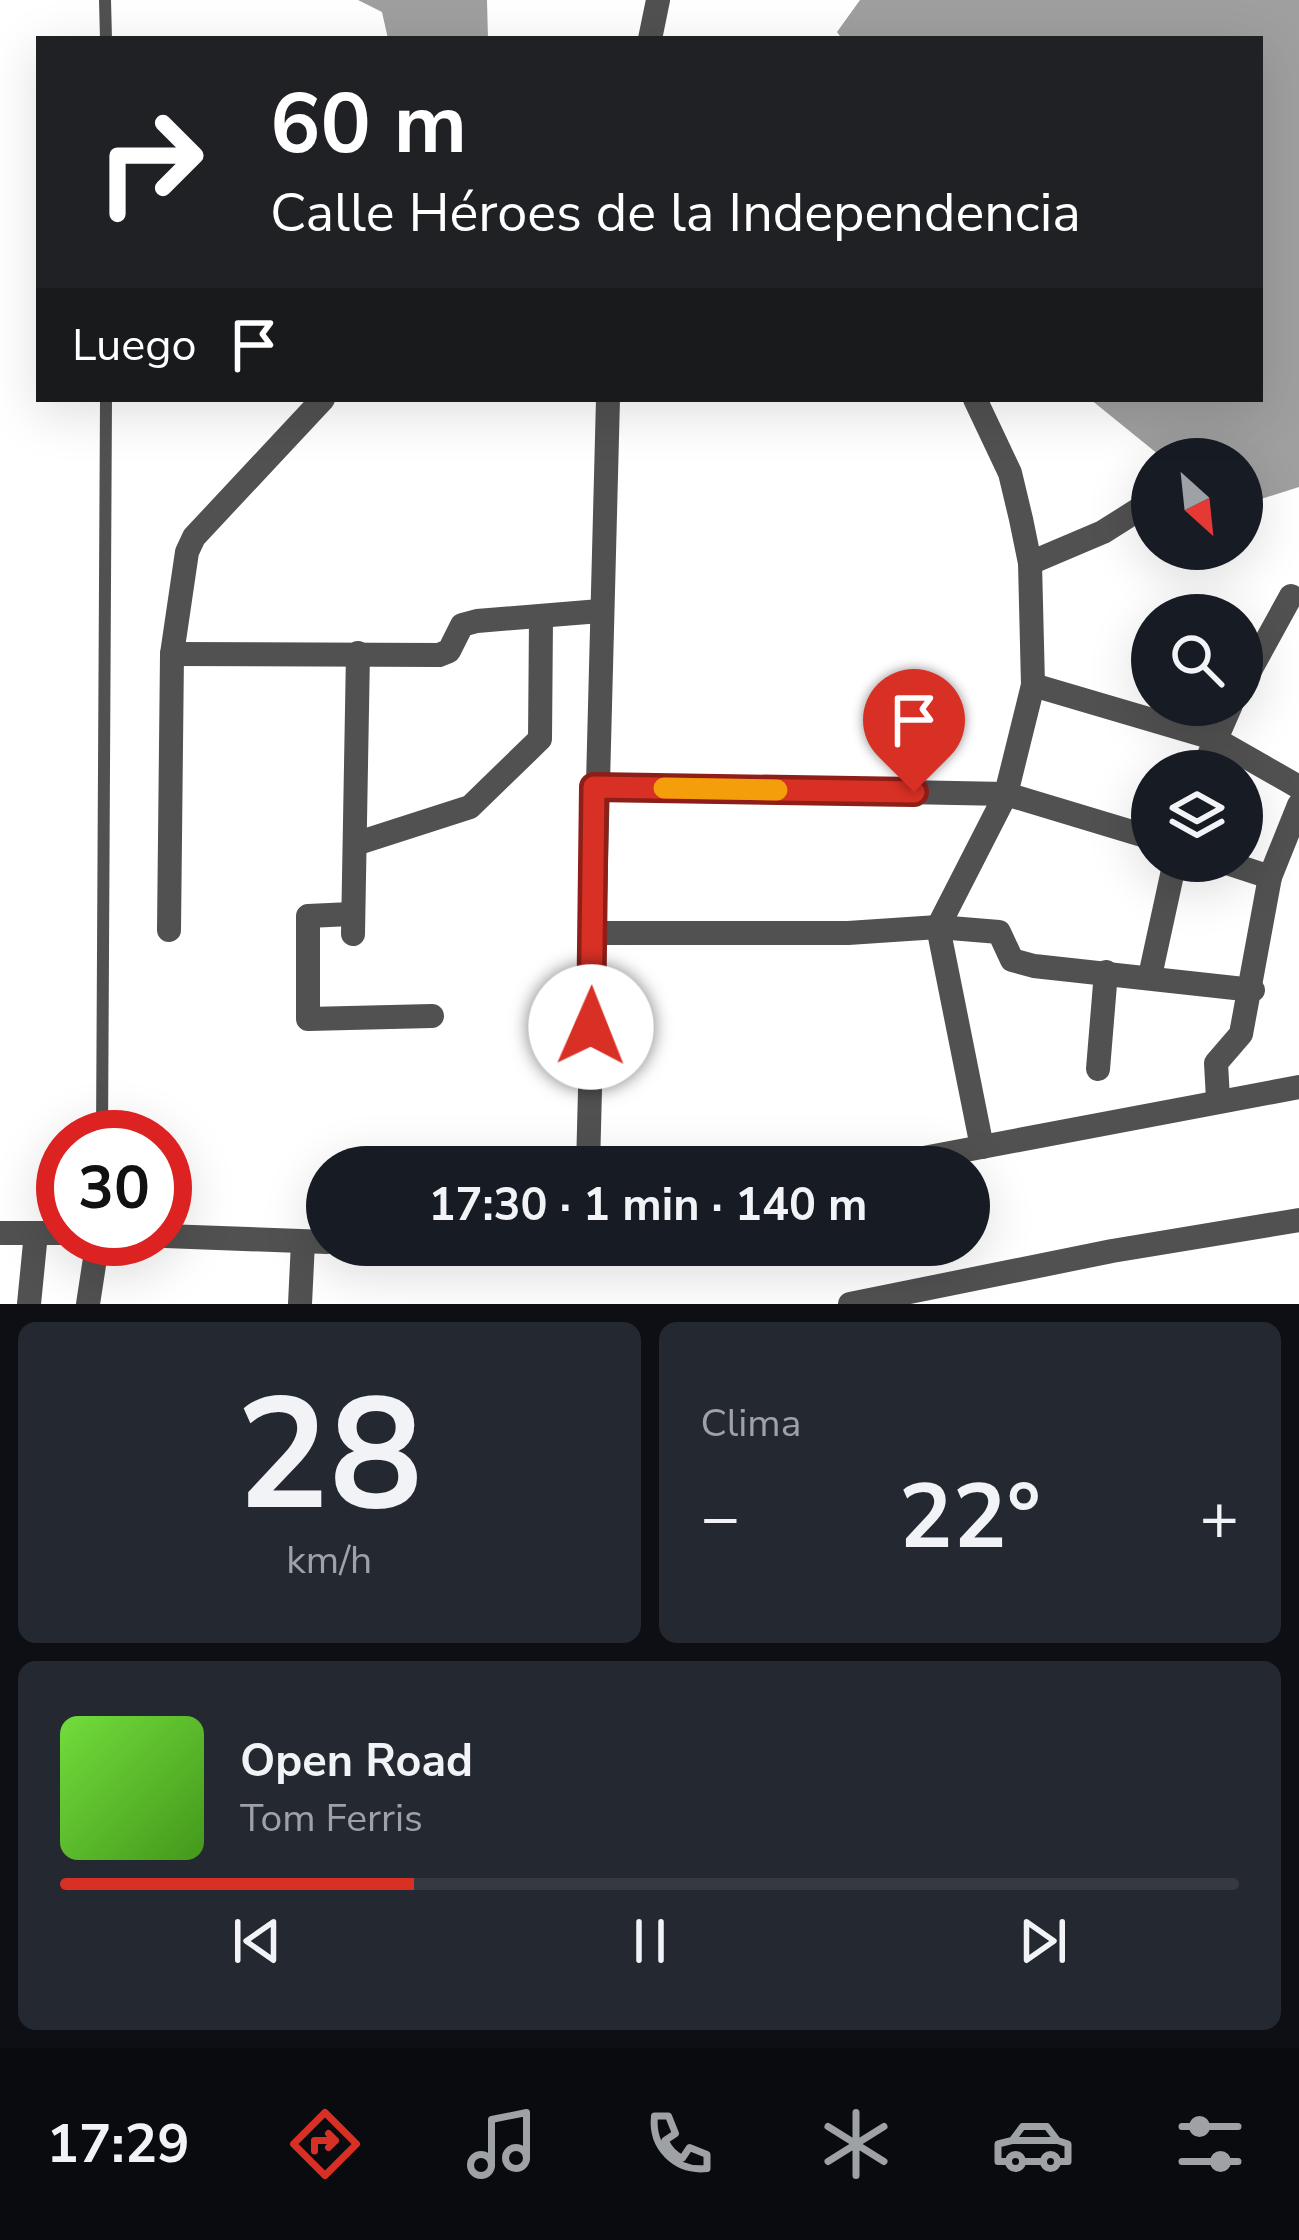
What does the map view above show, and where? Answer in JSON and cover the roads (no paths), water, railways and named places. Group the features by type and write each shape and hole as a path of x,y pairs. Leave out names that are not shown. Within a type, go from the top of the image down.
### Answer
{"street":[{"path":"651,36 658,0"},
{"path":"169,930 172,654 194,537 320,402"},
{"path":"589,1146 594,787 608,402"},
{"path":"976,402 1010,473 1030,562 1033,685 1006,794 938,927 982,1146"},
{"path":"1030,562 1103,532 1131,515"},
{"path":"1263,647 1291,596"},
{"path":"172,654 439,655 449,651 461,625 600,610"},
{"path":"356,844 470,807 540,739 541,619"},
{"path":"358,653 352,924 308,916 308,1019 432,1016"},
{"path":"1033,685 1213,738 1299,787"},
{"path":"1209,750 1220,726"},
{"path":"594,787 1006,794 1131,832"},
{"path":"1218,1099 1216,1063 1241,1034 1270,877 1299,806"},
{"path":"1263,875 1270,877"},
{"path":"1150,976 1170,882"},
{"path":"594,933 848,933 938,927 999,932 1012,960 1252,990"},
{"path":"1097,1069 1106,972"},
{"path":"987,1146 1218,1099 1299,1088"},
{"path":"850,1304 1112,1251 1299,1220"},
{"path":"0,1233 36,1233 29,1304"},
{"path":"192,1237 306,1242"},
{"path":"88,1304 94,1266"},
{"path":"300,1304 309,1266"}],"lane":[{"path":"105,0 106,36"},
{"path":"102,1110 106,402"}]}
